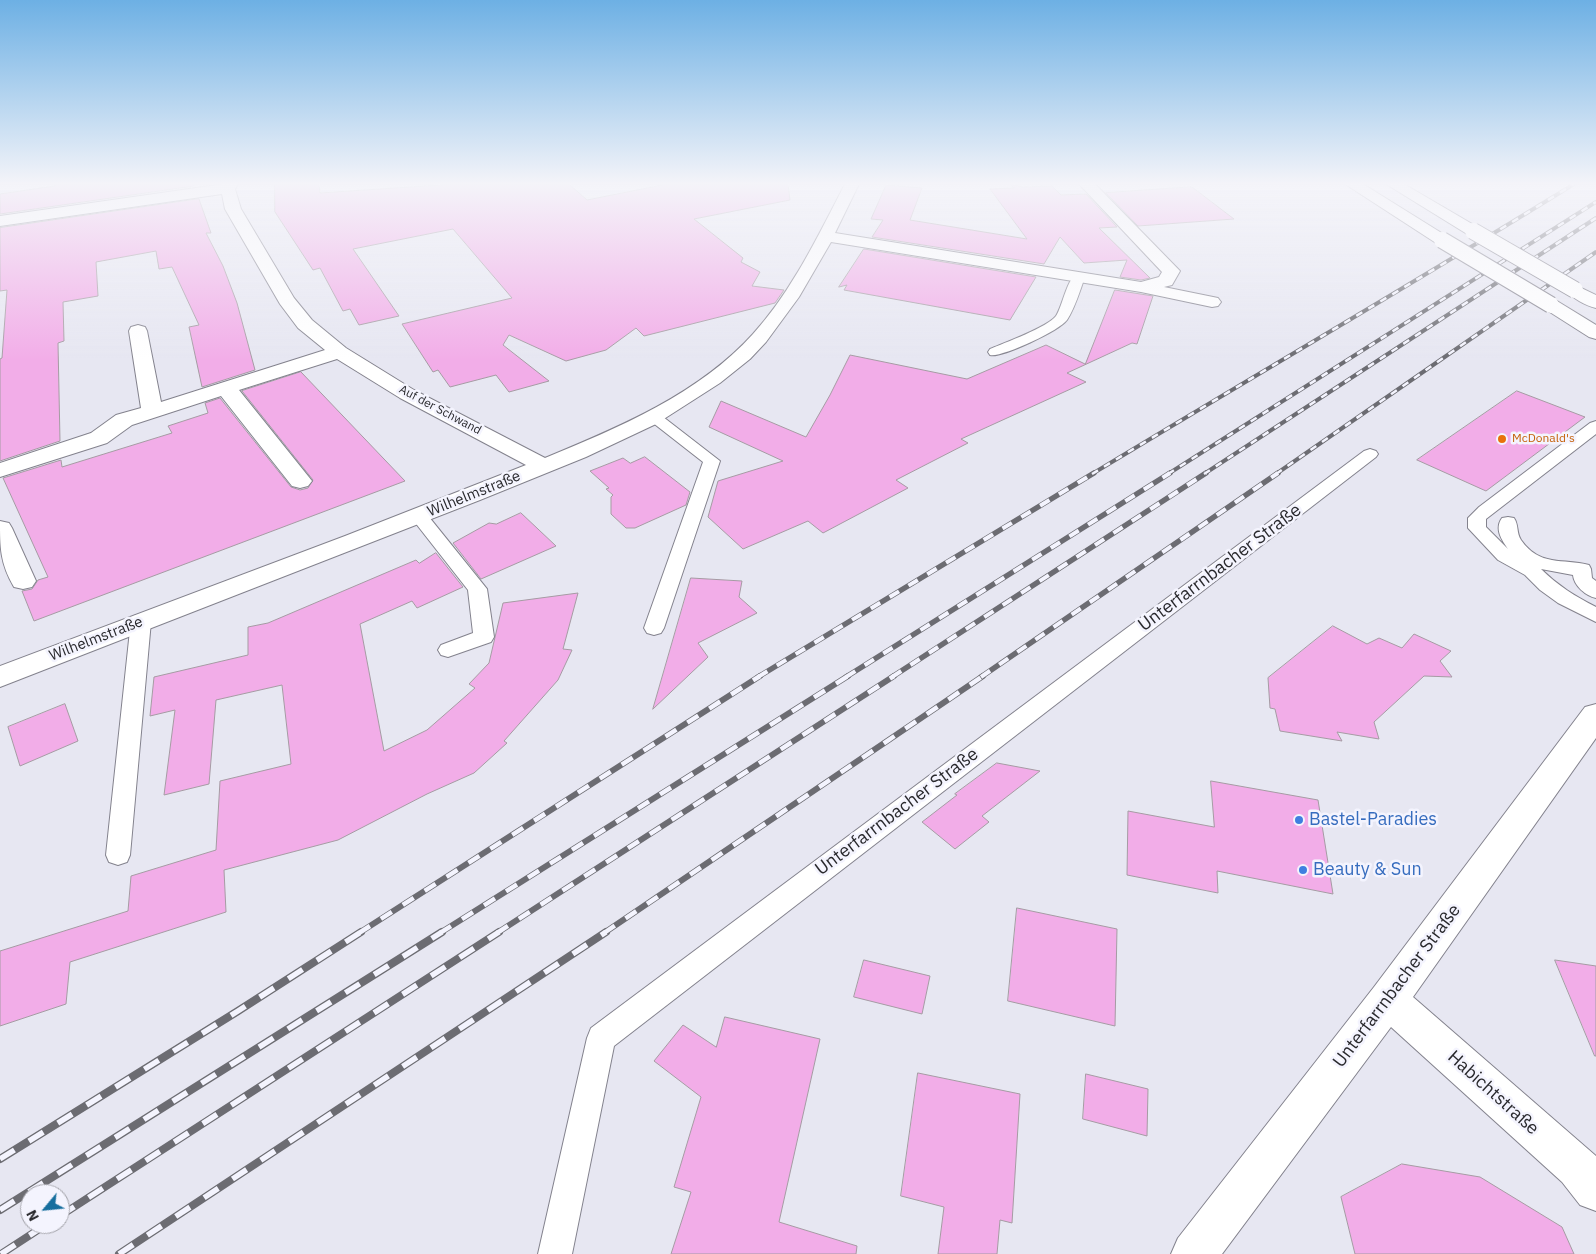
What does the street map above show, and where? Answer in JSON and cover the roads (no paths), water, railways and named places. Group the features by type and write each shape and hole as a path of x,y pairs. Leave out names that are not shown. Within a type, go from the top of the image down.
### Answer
{"street":[{"name":"Auf der Schwand","path":"253,243 286,300 305,324 339,352 407,394 507,445 542,466"},
{"name":"Wilhelmstraße","path":"0,676 419,516 542,466 653,416 709,382 743,355 770,326 822,243"},
{"path":"866,243 1141,287 1212,302"},
{"path":"1141,287 1166,280 1171,272 1143,243"},
{"path":"1446,243 1596,333"},
{"path":"1492,243 1596,303"},
{"path":"138,331 152,411"},
{"path":"0,470 99,438 124,420 339,352"},
{"path":"226,388 300,481"},
{"path":"0,528 23,581"},
{"name":"Unterfarrnbacher Straße","path":"1194,1254 1388,1000 1596,716"},
{"name":"Habichtstraße","path":"1388,1000 1577,1167 1596,1189"}],"lane":[{"path":"995,352 1048,328 1061,319 1079,277"},
{"path":"653,416 712,461 654,628"},
{"path":"1596,426 1477,518 1477,528 1505,556 1530,564 1572,570 1582,569 1583,580 1596,592"},
{"name":"Unterfarrnbacher Straße","path":"555,1254 601,1038 1370,454"},
{"path":"419,516 477,589 484,637 448,650"},
{"path":"1508,522 1506,531 1510,540 1547,586 1565,599 1596,614"},
{"path":"118,855 141,621"}],"railway":[{"path":"1092,474 1478,243"},
{"path":"1168,474 1532,243"},
{"path":"1204,474 1558,243"},
{"path":"1276,474 1596,252"},
{"path":"758,677 1094,473"},
{"path":"846,677 1170,473"},
{"path":"892,677 1206,473"},
{"path":"981,677 1278,473"},
{"path":"359,933 760,676"},
{"path":"440,933 848,676"},
{"path":"497,933 894,676"},
{"path":"604,933 983,676"},
{"path":"0,1159 361,932"},
{"path":"0,1210 442,932"},
{"path":"70,1210 499,932"},
{"path":"119,1254 606,932"},
{"path":"1,1254 32,1234"}],"place":[{"name":"McDonald's","path":"1502,439"},
{"name":"Bastel-Paradies","path":"1299,820"},
{"name":"Beauty & Sun","path":"1303,870"}]}
